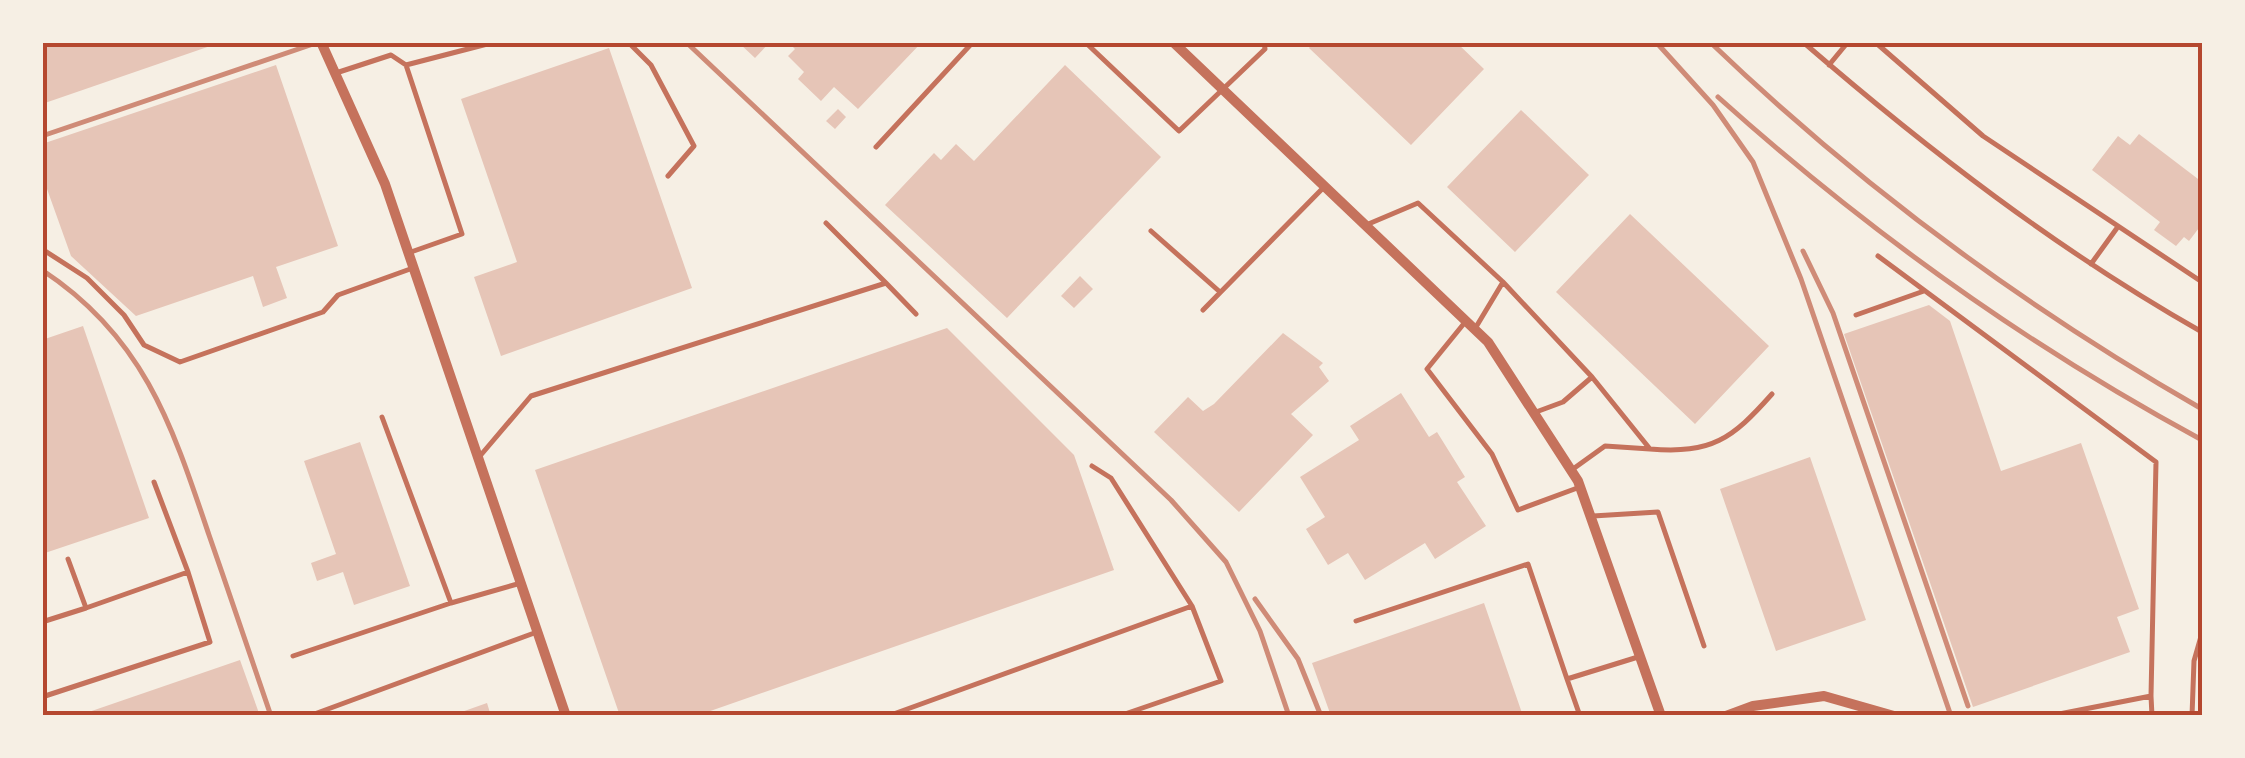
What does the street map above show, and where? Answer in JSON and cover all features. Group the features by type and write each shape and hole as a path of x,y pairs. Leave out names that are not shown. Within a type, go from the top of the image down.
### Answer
{"street":[{"path":"321,42 384,184 566,716"},
{"path":"1173,42 1488,342 1580,488 1661,716"},
{"path":"1726,716 1753,706 1824,696 1894,716"}],"lane":[{"path":"406,65 495,42"},
{"path":"628,42 651,65 694,146 668,176"},
{"path":"876,148 973,42"},
{"path":"1086,42 1179,131 1266,49 1264,42"},
{"path":"1804,42 1941,156 2091,264 2202,332"},
{"path":"1829,65 1848,42"},
{"path":"1875,42 1983,136 2202,282"},
{"path":"332,74 392,54 406,65 462,234 408,253"},
{"path":"1203,310 1324,187"},
{"path":"1365,225 1418,204 1503,282 1592,377 1650,449"},
{"path":"826,224 916,314"},
{"path":"2091,264 2118,228"},
{"path":"1150,231 1220,292"},
{"path":"42,249 87,278 124,316 144,344 180,362 323,312 338,295 413,268"},
{"path":"1878,256 2156,462 2152,716"},
{"path":"1503,282 1470,325 1426,368 1492,454 1518,510 1580,488"},
{"path":"478,458 531,396 886,283"},
{"path":"1856,315 1924,290"},
{"path":"1534,413 1563,402 1592,377"},
{"path":"1571,470 1605,446 1710,448 1746,423 1772,394"},
{"path":"382,418 452,603"},
{"path":"1092,466 1111,478 1192,606 1221,681 1119,716"},
{"path":"42,697 210,642 154,482"},
{"path":"1590,516 1658,512 1704,646"},
{"path":"68,559 86,608"},
{"path":"1356,621 1528,564 1580,716"},
{"path":"42,622 188,572"},
{"path":"292,656 521,584"},
{"path":"888,716 1192,606"},
{"path":"309,716 537,632"},
{"path":"2192,716 2194,661 2202,633"},
{"path":"1567,679 1640,656"},
{"path":"2050,716 2151,696"}],"building":[{"path":"42,42 218,42 219,43 42,104"},
{"path":"738,42 770,42 755,58"},
{"path":"788,42 922,42 858,109 834,87 821,101 798,79 804,72 788,56 795,49"},
{"path":"1314,42 1456,42 1484,69 1411,145 1309,48"},
{"path":"609,48 692,288 501,356 474,277 517,262 461,99"},
{"path":"276,65 338,246 276,267 287,298 263,307 253,276 136,316 71,256 42,175 42,144"},
{"path":"1065,65 1161,157 1007,318 885,205 934,153 941,160 956,144 974,161"},
{"path":"838,109 846,117 835,129 826,121"},
{"path":"1521,110 1589,175 1515,252 1447,187"},
{"path":"2139,134 2202,182 2202,224 2189,241 2184,237 2176,246 2154,230 2160,222 2092,170 2118,136 2130,145"},
{"path":"1630,214 1769,346 1695,424 1556,292"},
{"path":"1080,276 1093,289 1074,308 1061,296"},
{"path":"1929,305 1950,321 2001,471 2081,443 2139,609 2117,617 2130,652 1973,707 1844,334"},
{"path":"83,326 149,518 42,554 42,340"},
{"path":"947,328 1074,455 1114,570 696,716 620,716 535,470"},
{"path":"1283,333 1323,363 1319,367 1329,381 1291,414 1313,435 1239,512 1154,432 1188,397 1203,411 1214,404"},
{"path":"1401,393 1429,437 1437,432 1465,477 1457,482 1486,526 1435,559 1425,543 1365,580 1348,553 1328,565 1306,529 1325,517 1300,477 1359,440 1350,426"},
{"path":"360,442 410,586 354,605 343,572 317,581 311,563 336,554 304,461"},
{"path":"1810,457 1866,620 1776,651 1720,489"},
{"path":"1484,603 1523,716 1331,716 1312,663"},
{"path":"240,660 260,716 80,716 80,715"},
{"path":"487,703 491,716 453,715"}],"railway":[{"path":"42,136 319,42"},
{"path":"686,42 1171,500 1226,562 1260,631 1289,716"},
{"path":"1656,42 1713,105 1753,162 1801,279 1951,716"},
{"path":"1710,42 1825,145 1945,241 2071,329 2202,409"},
{"path":"1718,97 1831,193 1950,283 2074,365 2202,440"},
{"path":"1803,251 1833,313 1968,706"},
{"path":"42,270 106,324 150,386 182,457 271,716"},
{"path":"1255,599 1298,659 1321,716"}]}
